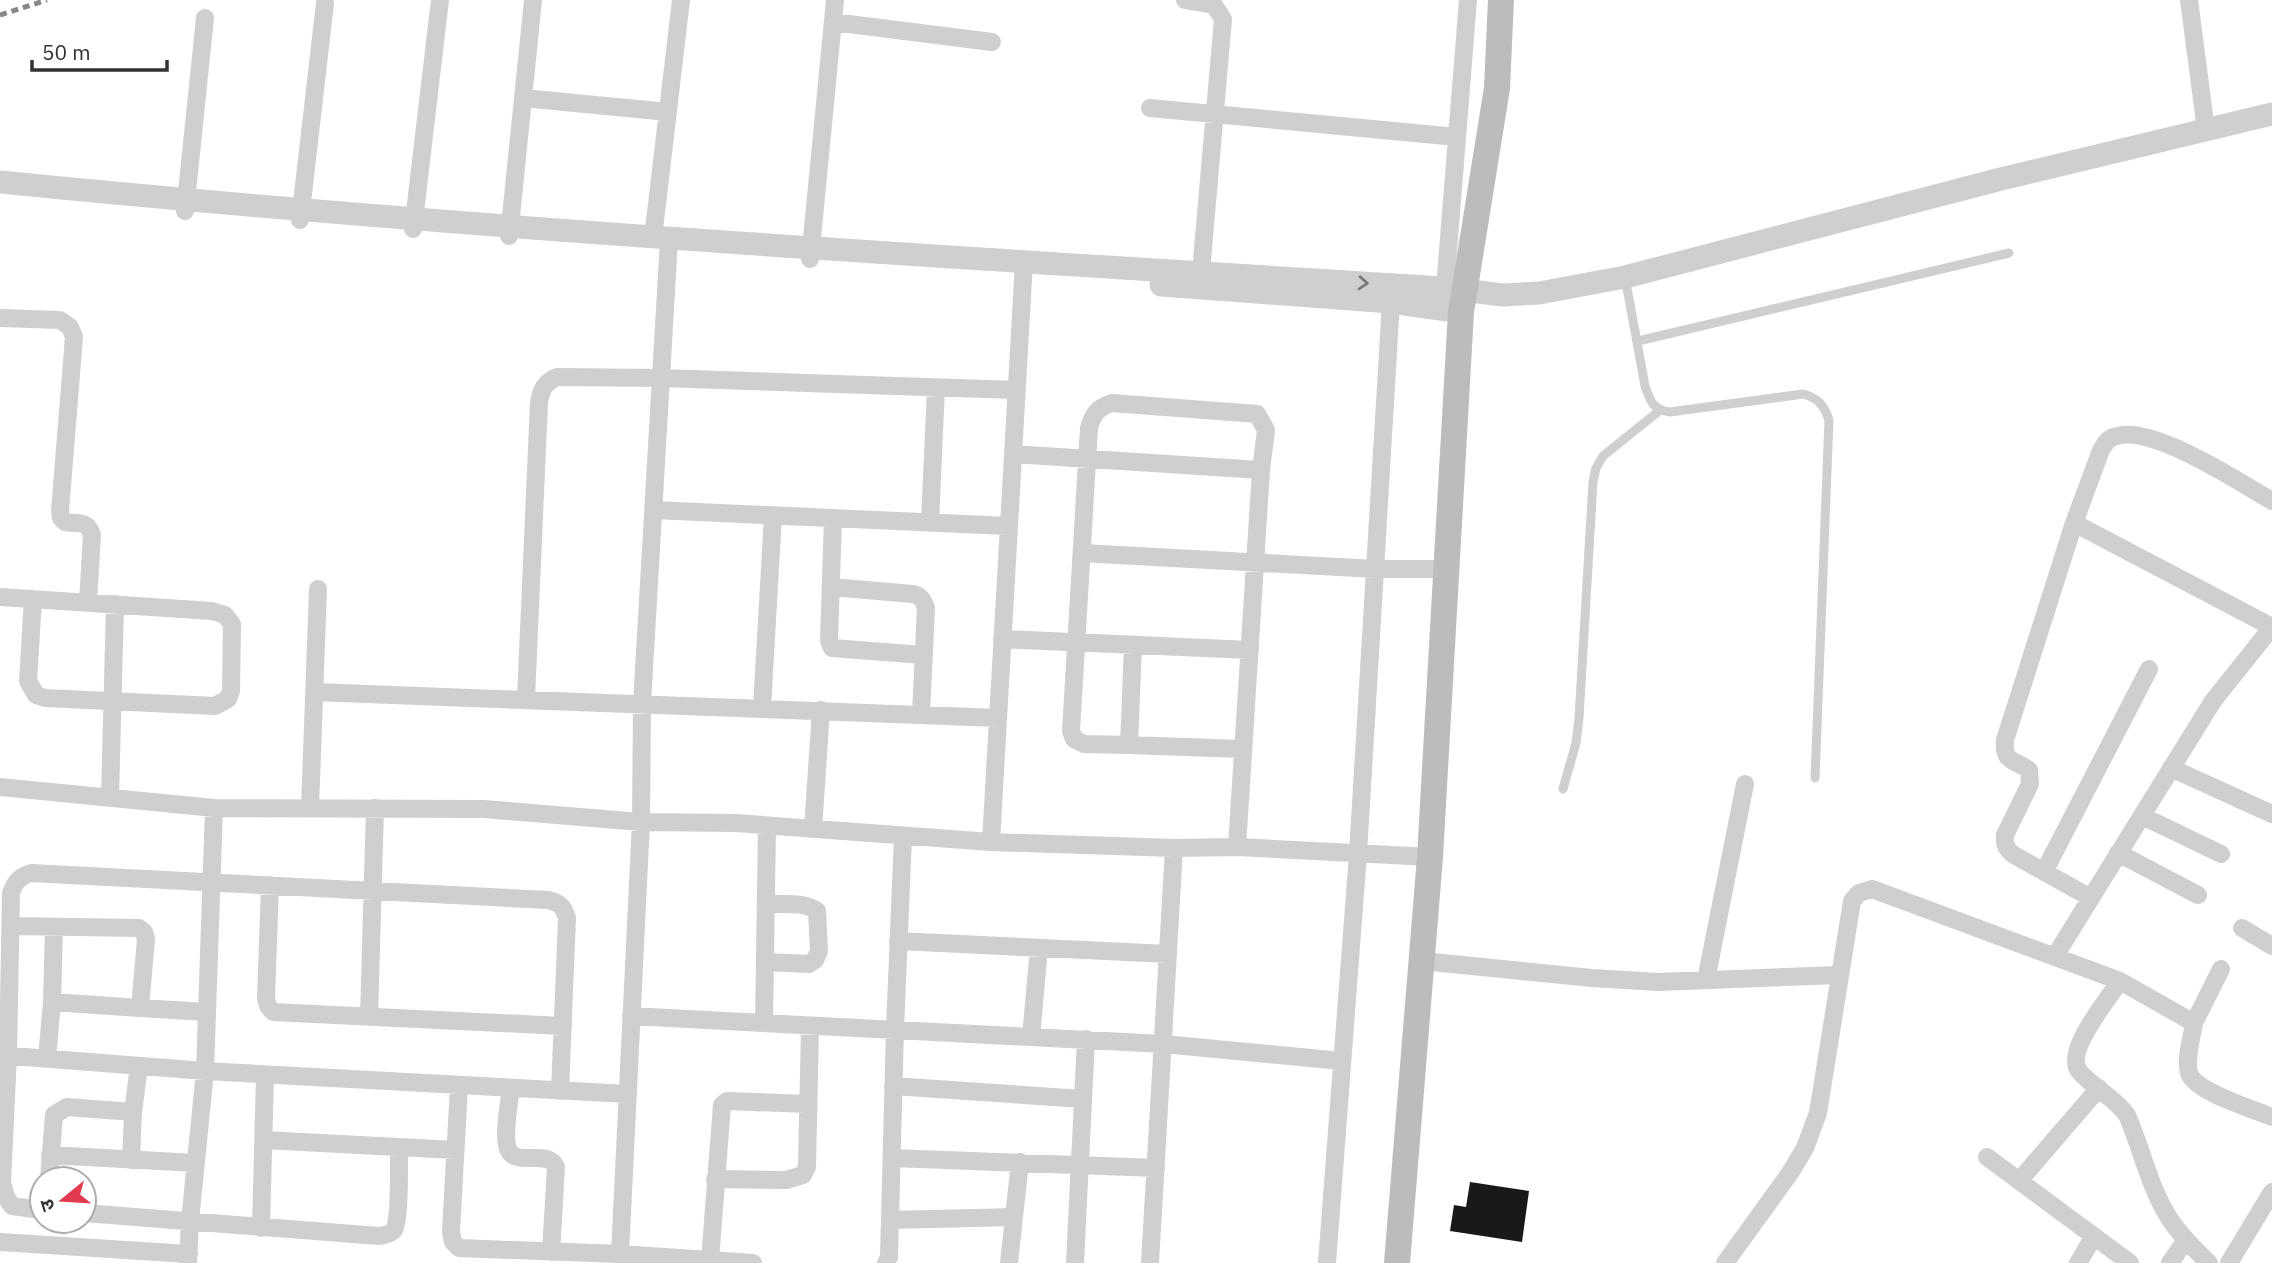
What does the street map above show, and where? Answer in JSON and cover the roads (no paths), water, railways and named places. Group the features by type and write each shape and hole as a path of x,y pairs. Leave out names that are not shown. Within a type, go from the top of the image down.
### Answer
{"main road":[{"path":"1397,1263 1430,858 1447,569 1457,297 1497,88 1501,0"}],"street":[{"path":"414,225 440,0"},
{"path":"509,231 533,0"},
{"path":"620,1254 641,822 642,703 661,378 668,112 681,0"},
{"path":"811,254 835,0"},
{"path":"1185,0 1214,5 1223,19 1200,280"},
{"path":"1457,297 1457,138 1468,0"},
{"path":"2189,0 2206,130"},
{"path":"300,215 325,3"},
{"path":"185,206 205,18"},
{"path":"833,22 992,42"},
{"path":"523,98 668,112"},
{"path":"1150,108 1457,138"},
{"path":"1200,280 1391,302 1539,293 1625,277 2001,179 2271,116"},
{"path":"0,182 185,206"},
{"path":"0,196 185,206 811,254 1457,297"},
{"path":"991,842 1024,268"},
{"path":"1327,1263 1357,854 1391,302"},
{"path":"0,318 60,320 70,327 74,337 60,511 65,522 81,522 87,525 92,536 88,602"},
{"path":"526,698 541,390 548,382 557,377 661,378 1016,390"},
{"path":"930,522 936,388"},
{"path":"1237,847 1261,470 1266,429 1257,414 1247,411 1112,403 1101,406 1093,414 1089,428 1071,731 1074,739 1084,744 1243,749"},
{"path":"2091,898 2007,849 2004,842 2030,784 2031,776 2029,770 2012,761 2004,751 2005,740 2074,523 2101,450 2108,439 2120,435 2140,436 2170,445 2272,501"},
{"path":"1013,454 1261,470"},
{"path":"653,510 1008,526"},
{"path":"762,708 773,515"},
{"path":"833,518 829,641 832,648 923,655"},
{"path":"2054,956 2213,701 2272,627 2074,523"},
{"path":"1082,553 1375,569 1447,569"},
{"path":"831,587 919,596 926,608 921,714"},
{"path":"310,808 318,589"},
{"path":"0,597 88,602 212,611 225,615 232,624 231,691 228,699 215,706 45,698 36,695 28,681 33,599"},
{"path":"110,798 115,604"},
{"path":"1002,639 1250,650"},
{"path":"1129,745 1133,645"},
{"path":"2044,872 2149,668"},
{"path":"314,692 998,718"},
{"path":"813,829 821,710"},
{"path":"2171,768 2272,814"},
{"path":"1706,980 1745,784"},
{"path":"0,787 214,808 484,809 641,822 767,826 991,842 1174,848 1237,847 1430,858"},
{"path":"0,1242 189,1259 190,1221 205,1071 214,808"},
{"path":"369,1017 376,808"},
{"path":"2142,816 2221,854"},
{"path":"764,1023 767,826"},
{"path":"886,1263 889,1257 903,836"},
{"path":"1150,1263 1174,848"},
{"path":"2118,853 2198,895"},
{"path":"28,1208 12,1206 2,1184 11,893 15,883 31,873 373,890 548,900 559,903 567,918 561,1091"},
{"path":"270,885 266,999 274,1012 563,1026"},
{"path":"1726,1263 1790,1173 1805,1148 1818,1112 1852,901 1859,893 1872,889 2120,981 2194,1023"},
{"path":"765,962 809,964 816,960 819,951 817,911 811,906 766,904"},
{"path":"11,926 139,928 146,939 140,1008"},
{"path":"47,1058 54,926"},
{"path":"2242,928 2272,946"},
{"path":"898,941 1168,954"},
{"path":"1031,1037 1039,948"},
{"path":"1422,961 1658,982 1839,975"},
{"path":"2221,969 2194,1023 2188,1059 2189,1071 2193,1081 2203,1088 2272,1117"},
{"path":"2120,981 2077,1046 2075,1063 2079,1071 2120,1105 2127,1115 2152,1185 2166,1212 2186,1240 2209,1263"},
{"path":"51,1002 207,1012"},
{"path":"631,1016 1086,1039 1342,1060"},
{"path":"715,1179 786,1180 803,1175 807,1167 810,1026"},
{"path":"1075,1263 1086,1039"},
{"path":"4,1055 265,1075 627,1094"},
{"path":"131,1160 139,1066"},
{"path":"261,1228 265,1075"},
{"path":"459,1086 451,1232 453,1242 459,1248 620,1254 753,1263"},
{"path":"893,1086 1083,1099"},
{"path":"511,1088 506,1141 508,1150 519,1157 548,1158 556,1167 551,1252"},
{"path":"2019,1181 2099,1088"},
{"path":"710,1260 720,1112 727,1101 808,1104"},
{"path":"50,1165 52,1124 54,1115 60,1110 67,1107 133,1112"},
{"path":"264,1140 455,1150"},
{"path":"98,1214 261,1228 389,1234 395,1229 397,1217 399,1147"},
{"path":"50,1155 195,1163"},
{"path":"1987,1157 2130,1263"},
{"path":"892,1158 1156,1168"},
{"path":"1009,1263 1020,1162"},
{"path":"2229,1263 2272,1192"},
{"path":"890,1220 1014,1217"},
{"path":"2078,1263 2094,1236"},
{"path":"2170,1263 2186,1240"}],"lane":[{"path":"1638,341 2009,253"},
{"path":"1625,277 1645,386 1651,402 1659,411 1670,412 1803,394 1815,397 1825,408 1829,420 1815,778"},
{"path":"1563,789 1576,743 1579,718 1596,468 1603,456 1659,411"}],"railway":[{"path":"0,15 47,0"}]}
